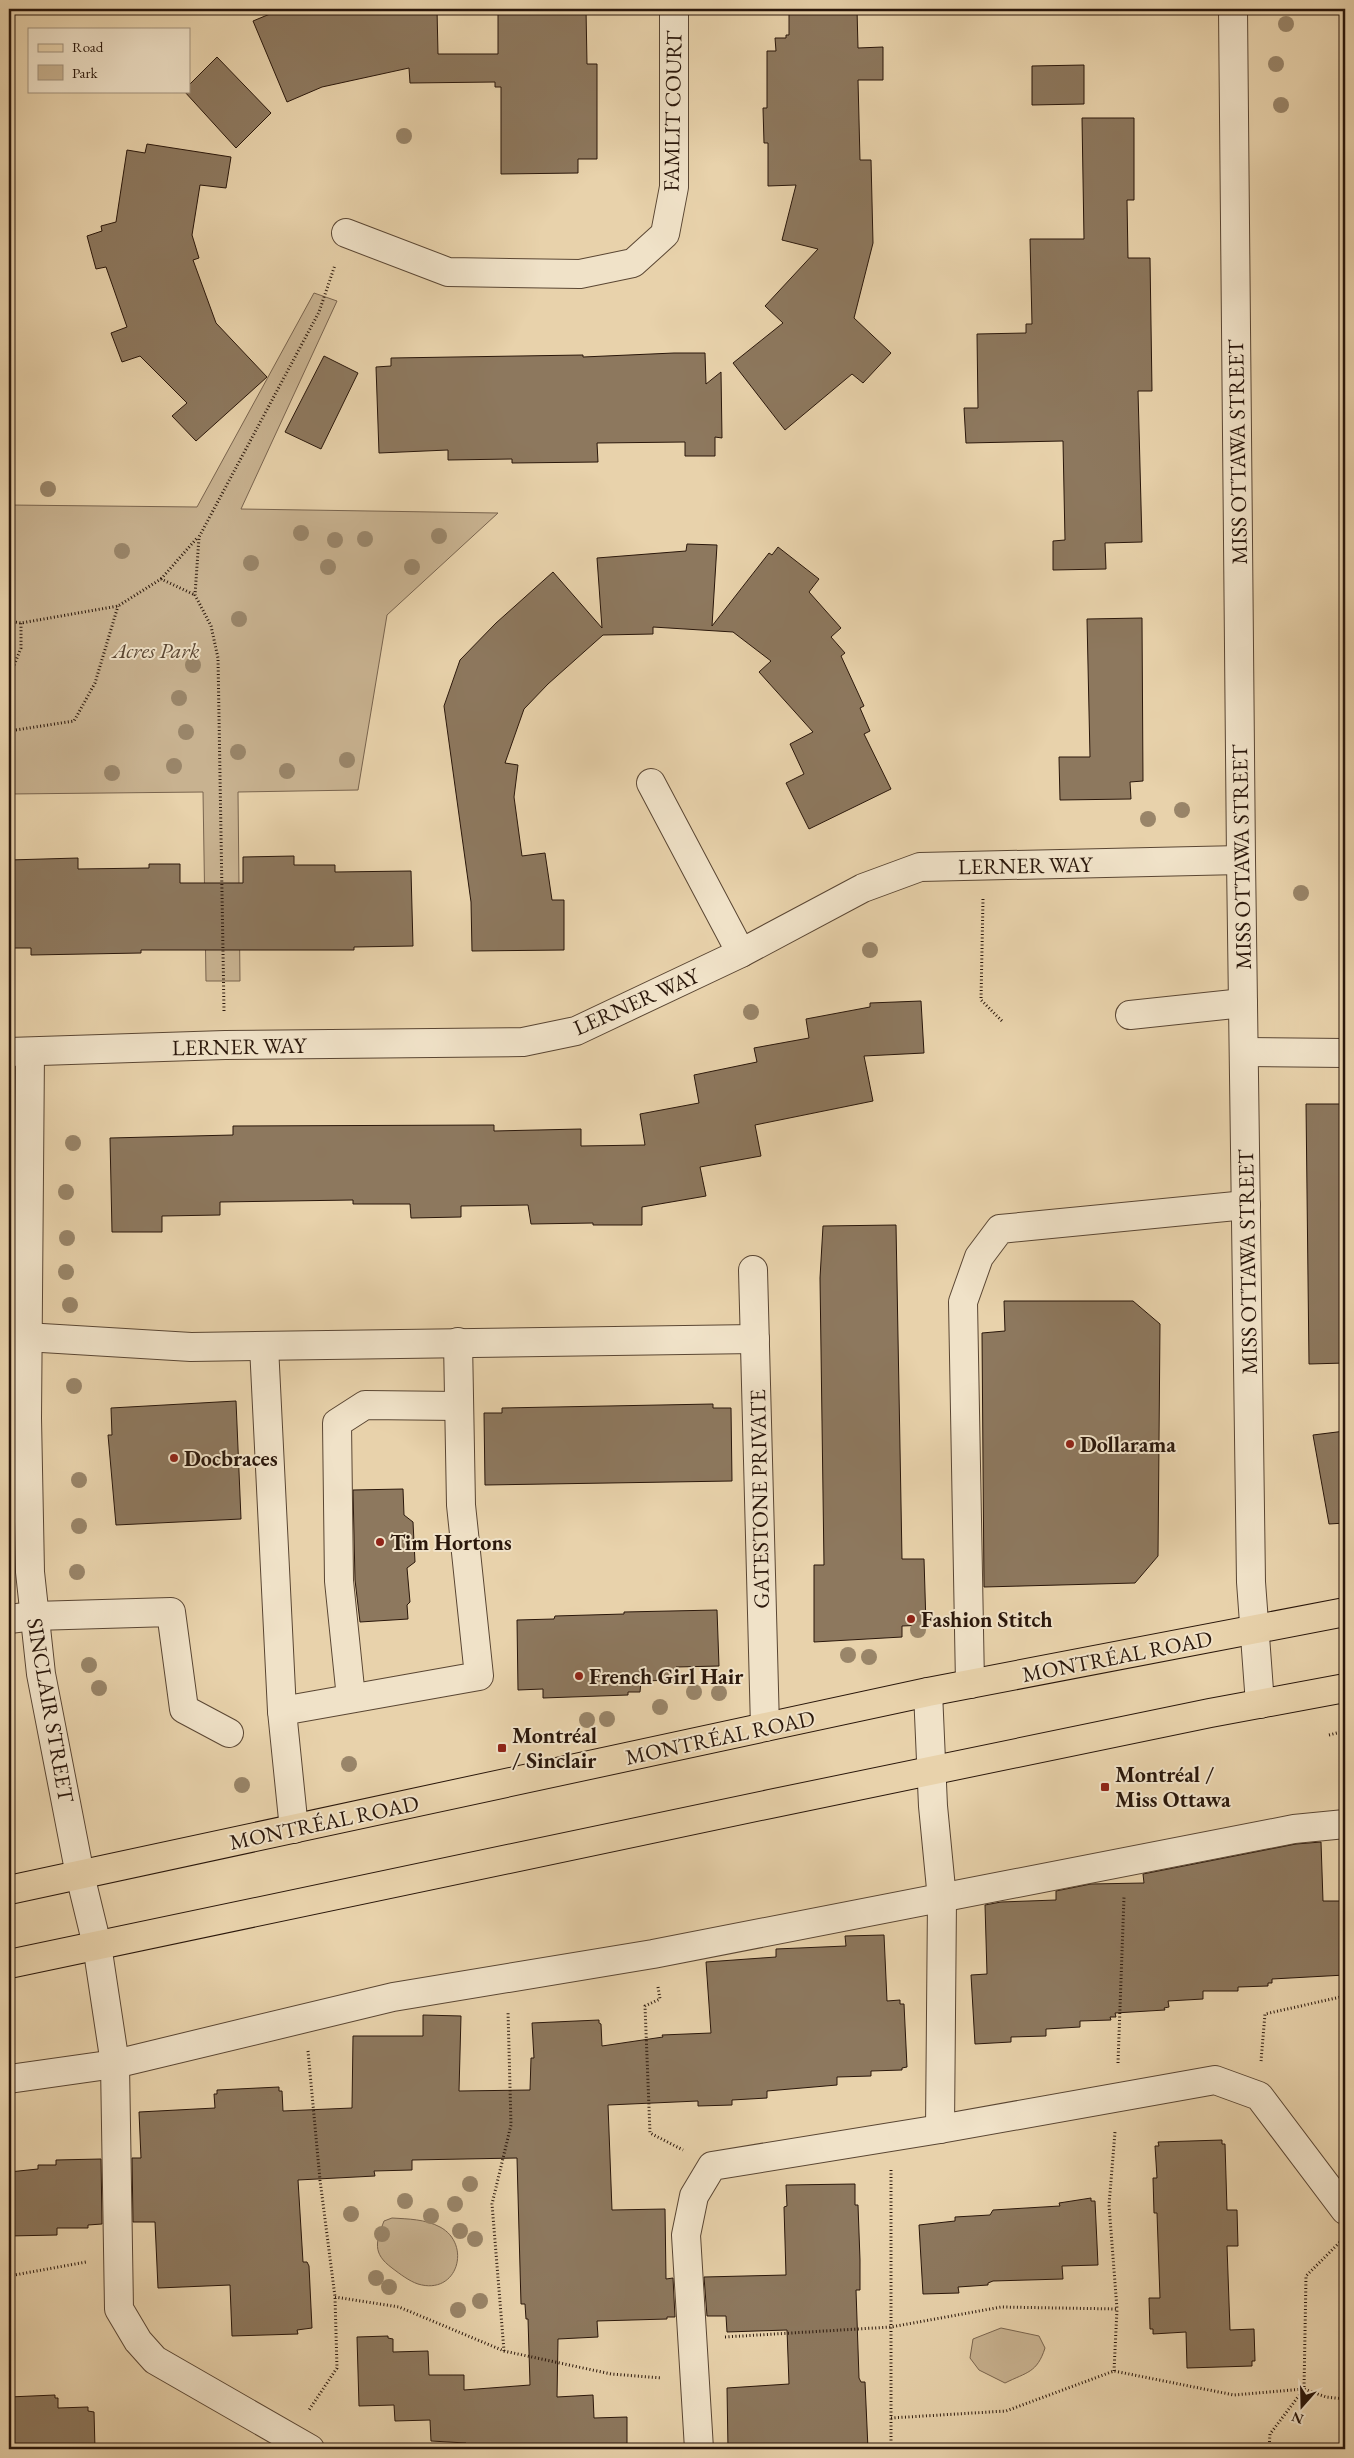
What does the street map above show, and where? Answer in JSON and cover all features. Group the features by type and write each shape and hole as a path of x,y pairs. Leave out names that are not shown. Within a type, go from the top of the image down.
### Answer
{"main road":[{"name":"MONTRÉAL ROAD","path":"9,1890 928,1692 1345,1612"},
{"path":"9,1964 1260,1704 1345,1688"}],"street":[{"name":"FAMLIT COURT","path":"346,233 448,272 580,274 633,263 665,234 674,187 674,9"},
{"name":"MISS OTTAWA STREET","path":"1233,9 1241,860 1251,1572 1260,1704"},
{"path":"652,783 741,953"},
{"name":"LERNER WAY","path":"19,1052 224,1045 523,1042 576,1031 741,953 863,888 920,867 1241,860"},
{"path":"1130,1014 1243,1003"},
{"name":"SINCLAIR STREET","path":"19,1052 18,1336 30,1562 22,1618 40,1674 80,1875 97,1945 115,2064 119,2310 138,2341 155,2360 301,2444"},
{"path":"1244,1052 1345,1053"},
{"path":"970,1684 963,1302 979,1257 1000,1229 1246,1205"},
{"name":"GATESTONE PRIVATE","path":"753,1270 765,1727"},
{"path":"18,1336 191,1347 755,1339"},
{"path":"282,1711 479,1676 460,1505 458,1342"},
{"path":"264,1346 282,1711 294,1829"},
{"path":"351,1698 339,1581 337,1423 366,1405 459,1406"},
{"path":"22,1618 171,1612 184,1709 229,1733"},
{"path":"928,1692 933,1806 942,1898 940,2129"},
{"path":"9,2079 115,2064 393,1998 653,1954 1294,1829 1345,1824"},
{"path":"699,2449 686,2235 694,2196 712,2166 940,2129 1215,2080 1258,2096 1345,2210"}],"path":[{"path":"9,621 21,623 118,606 161,579 199,537 319,312 346,233"},
{"path":"199,537 195,595 211,626 218,658 224,1045"},
{"path":"161,579 195,595"},
{"path":"9,731 74,721 96,683 118,606"},
{"path":"9,678 22,648 21,623"},
{"path":"983,866 981,1000 1004,1022"},
{"path":"1329,1735 1345,1731"},
{"path":"1114,2371 1117,2309 1109,2205 1117,2098 1125,1863"},
{"path":"653,1954 660,1999 644,2006 650,2133 712,2166"},
{"path":"504,2351 492,2204 511,2125 508,1978"},
{"path":"1258,2096 1265,2014 1345,1996"},
{"path":"301,2444 337,2368 335,2297 320,2180 305,2018"},
{"path":"891,2137 891,2449"},
{"path":"1269,2449 1270,2434 1304,2389 1306,2276 1345,2236"},
{"path":"9,2276 118,2256"},
{"path":"335,2297 398,2307 504,2351 611,2374 695,2380"},
{"path":"692,2338 804,2334 891,2327 1001,2307 1117,2309"},
{"path":"891,2418 1006,2411 1114,2371 1234,2395 1304,2389 1326,2396 1345,2399"}],"green space":[{"name":"Acres Park","path":"314,293 337,301 241,509 498,513 387,615 358,790 238,792 240,981 206,981 203,792 9,794 9,505 197,507"},
{"path":"392,2218 428,2222 440,2227 450,2235 456,2245 458,2256 451,2276 443,2283 432,2286 418,2284 386,2263 379,2252 378,2241 384,2221"},
{"path":"1001,2328 1039,2336 1045,2348 1035,2367 1005,2383 979,2370 970,2358 973,2339"}],"building":[{"path":"282,9 437,9 438,54 498,54 498,9 586,9 587,64 597,64 597,159 578,159 578,173 501,174 501,87 495,87 495,82 410,83 409,68 322,87 287,102 253,21"},
{"path":"789,9 857,9 858,48 883,47 883,80 858,80 860,160 871,160 873,243 854,318 891,353 863,383 852,374 785,430 733,363 783,323 765,306 818,249 782,240 796,185 768,186 768,143 764,143 763,108 767,108 767,51 776,51 775,38 786,38 786,35 789,35"},
{"path":"217,57 271,113 236,148 185,92 190,92 190,84"},
{"path":"1084,65 1084,104 1032,105 1032,66"},
{"path":"1082,118 1134,118 1134,200 1127,200 1128,258 1150,258 1152,391 1138,391 1142,542 1105,543 1106,569 1053,570 1053,541 1065,540 1063,441 966,443 964,408 978,408 977,334 1026,333 1026,324 1032,324 1030,239 1084,239"},
{"path":"147,144 231,157 226,188 200,185 192,235 199,258 193,260 216,323 267,377 196,441 172,416 187,403 140,356 122,362 111,333 127,327 106,267 96,269 87,236 102,231 101,226 116,222 127,150 145,153"},
{"path":"705,353 706,384 721,372 722,438 715,437 715,456 685,456 685,442 597,443 598,462 512,463 512,459 448,460 448,450 379,453 376,367 391,366 391,358 583,355 583,357"},
{"path":"324,356 358,373 321,449 285,432"},
{"path":"687,544 717,545 712,626 769,553 772,555 778,547 819,579 809,592 841,628 831,637 845,653 841,656 864,706 860,708 870,731 864,734 891,789 809,829 786,783 804,774 790,744 813,732 759,672 771,661 733,632 653,627 653,634 603,635 548,684 524,709 505,763 518,765 514,797 522,856 545,853 552,900 564,900 564,950 472,951 471,902 444,706 460,660 496,623 553,572 602,628 597,558 686,551"},
{"path":"1142,618 1143,781 1130,782 1131,799 1060,800 1059,757 1090,757 1087,619"},
{"path":"294,856 294,865 335,865 335,872 411,871 413,946 354,947 354,950 141,950 141,953 31,955 31,948 9,948 9,860 78,858 78,869 149,868 149,864 180,864 180,883 243,883 243,857"},
{"path":"921,1001 924,1053 864,1056 873,1101 755,1125 761,1156 700,1167 706,1196 642,1207 642,1225 593,1225 593,1223 531,1224 528,1205 461,1206 461,1217 411,1218 410,1204 353,1204 353,1200 220,1202 220,1215 162,1216 162,1232 112,1232 110,1138 233,1135 233,1126 494,1125 494,1131 581,1129 581,1146 645,1145 640,1114 699,1103 694,1075 757,1062 754,1048 809,1038 806,1019 870,1007 870,1003"},
{"path":"1306,1104 1345,1104 1345,1363 1309,1364"},
{"path":"896,1225 902,1559 924,1559 926,1625 902,1626 902,1637 814,1642 814,1565 824,1565 820,1278 823,1226"},
{"name":"Dollarama","path":"1004,1301 1133,1301 1160,1324 1158,1556 1135,1583 984,1587 982,1333 1005,1331"},
{"name":"Docbraces","path":"236,1401 241,1519 116,1525 108,1435 112,1435 111,1408"},
{"path":"713,1404 713,1408 731,1408 732,1481 485,1485 484,1413 502,1413 502,1408"},
{"path":"1345,1431 1345,1523 1329,1524 1313,1435"},
{"name":"Tim Hortons","path":"403,1489 404,1515 413,1522 415,1562 407,1568 410,1602 407,1605 408,1619 360,1622 355,1580 353,1490"},
{"path":"717,1610 719,1666 676,1667 676,1680 641,1681 640,1692 628,1692 628,1695 543,1698 543,1689 518,1690 517,1620 554,1619 555,1616 624,1614 624,1612"},
{"path":"1321,1842 1323,1901 1345,1901 1345,1975 1272,1979 1272,1983 1268,1983 1268,1986 1238,1987 1238,1991 1203,1991 1203,1999 1168,2001 1169,2007 1164,2008 1165,2010 1115,2013 1116,2017 1110,2017 1111,2020 1080,2021 1080,2027 1046,2029 1046,2036 1011,2037 1011,2042 975,2044 971,1975 987,1974 985,1905 1001,1902 1056,1900 1056,1891 1091,1884 1144,1883 1143,1874 1296,1844"},
{"path":"884,1935 887,2001 900,2000 900,2004 904,2004 907,2067 902,2068 902,2070 871,2071 871,2076 837,2077 837,2085 767,2091 767,2098 732,2100 732,2105 698,2106 698,2101 608,2105 612,2210 665,2209 666,2279 673,2278 675,2317 667,2317 667,2319 597,2321 598,2337 558,2339 557,2397 593,2395 594,2418 627,2417 627,2449 466,2449 466,2443 431,2441 430,2420 395,2421 394,2405 359,2406 357,2337 388,2336 388,2338 393,2339 393,2352 428,2351 429,2375 464,2375 464,2390 530,2385 528,2319 526,2319 525,2304 521,2304 517,2158 412,2160 412,2170 374,2171 375,2176 298,2180 303,2262 307,2262 309,2266 312,2328 297,2330 298,2334 232,2336 230,2285 158,2288 155,2222 133,2222 132,2158 141,2158 139,2112 215,2108 214,2094 217,2094 217,2090 279,2087 279,2091 282,2091 283,2111 352,2108 353,2036 423,2036 423,2015 461,2016 459,2091 530,2090 531,2058 534,2058 532,2023 599,2020 601,2024 602,2046 663,2037 662,2035 711,2033 706,1962 776,1957 776,1949 846,1946 845,1936"},
{"path":"1222,2140 1222,2144 1225,2144 1227,2210 1237,2210 1238,2246 1227,2246 1230,2330 1254,2329 1255,2361 1252,2361 1252,2366 1187,2368 1186,2332 1153,2334 1153,2329 1150,2329 1149,2298 1160,2298 1157,2213 1154,2213 1153,2178 1157,2178 1155,2146 1159,2146 1158,2142"},
{"path":"101,2159 102,2224 88,2225 88,2228 57,2228 57,2235 9,2236 9,2172 38,2169 38,2165 56,2165 56,2160"},
{"path":"855,2184 855,2205 858,2205 860,2260 860,2290 856,2290 859,2378 861,2382 865,2382 868,2449 728,2449 727,2388 789,2384 787,2330 727,2332 726,2316 707,2316 704,2277 786,2275 784,2207 787,2206 786,2185"},
{"path":"1091,2198 1091,2201 1095,2201 1098,2265 1062,2266 1063,2279 993,2281 988,2283 988,2285 958,2287 959,2293 923,2294 919,2225 955,2221 955,2217 990,2215 993,2210 1060,2206 1059,2203"},
{"path":"55,2395 55,2398 58,2398 58,2408 88,2407 88,2411 94,2412 95,2449 9,2449 9,2397"}],"place":[{"name":"Dollarama","path":"1070,1444"},
{"name":"Docbraces","path":"174,1458"},
{"name":"Tim Hortons","path":"380,1542"},
{"name":"Fashion Stitch","path":"911,1619"},
{"name":"French Girl Hair","path":"579,1676"},
{"name":"Montréal / Sinclair","path":"502,1748"},
{"name":"Montréal / Miss Ottawa","path":"1105,1787"}]}
